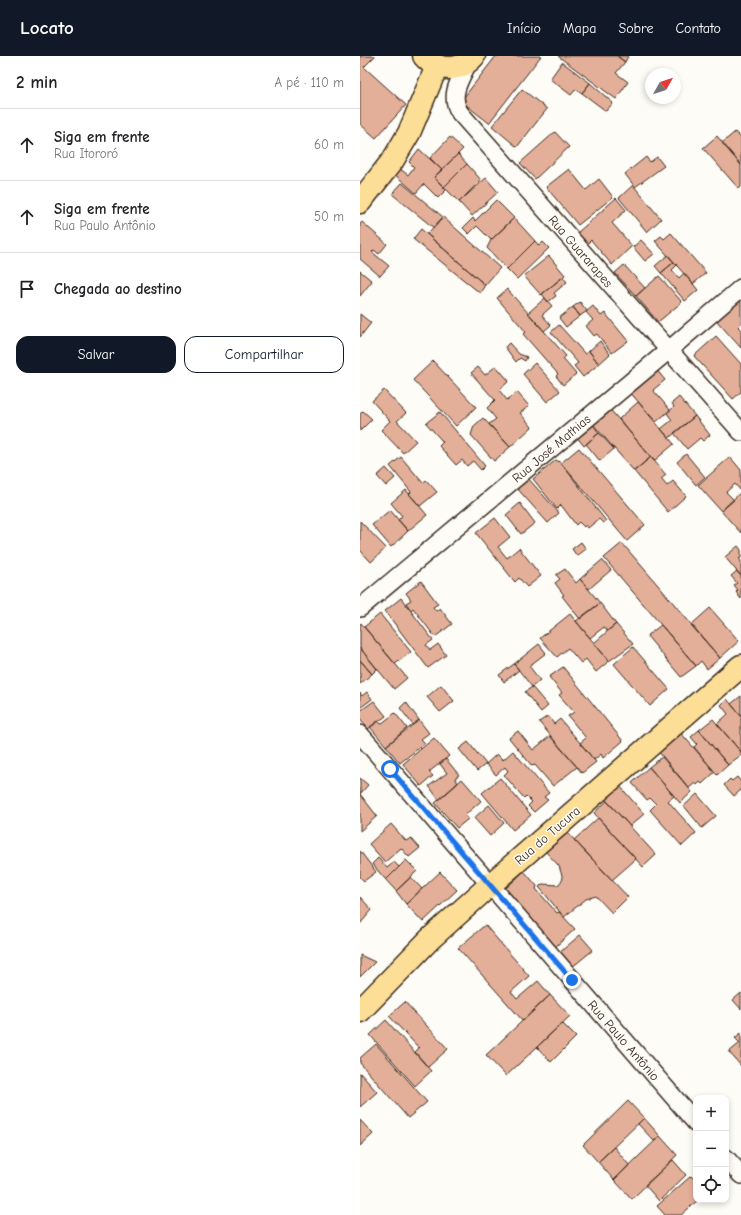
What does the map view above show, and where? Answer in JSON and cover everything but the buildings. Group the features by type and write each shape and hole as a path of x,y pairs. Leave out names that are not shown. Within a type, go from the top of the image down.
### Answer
{"main road":[{"path":"360,202 393,160 408,133 430,61 448,68 459,67 471,58"},
{"name":"Rua do Tucura","path":"360,1011 430,939 741,666"}],"street":[{"name":"Rua Guararapes","path":"471,58 458,82 454,93 455,106 460,113 741,432"},
{"name":"Rua José Mathias","path":"360,608 741,288"},
{"name":"Rua Paulo Antônio","path":"360,734 693,1120"},
{"path":"729,1161 741,1175"}],"route":[{"path":"390,769 572,980"}]}
